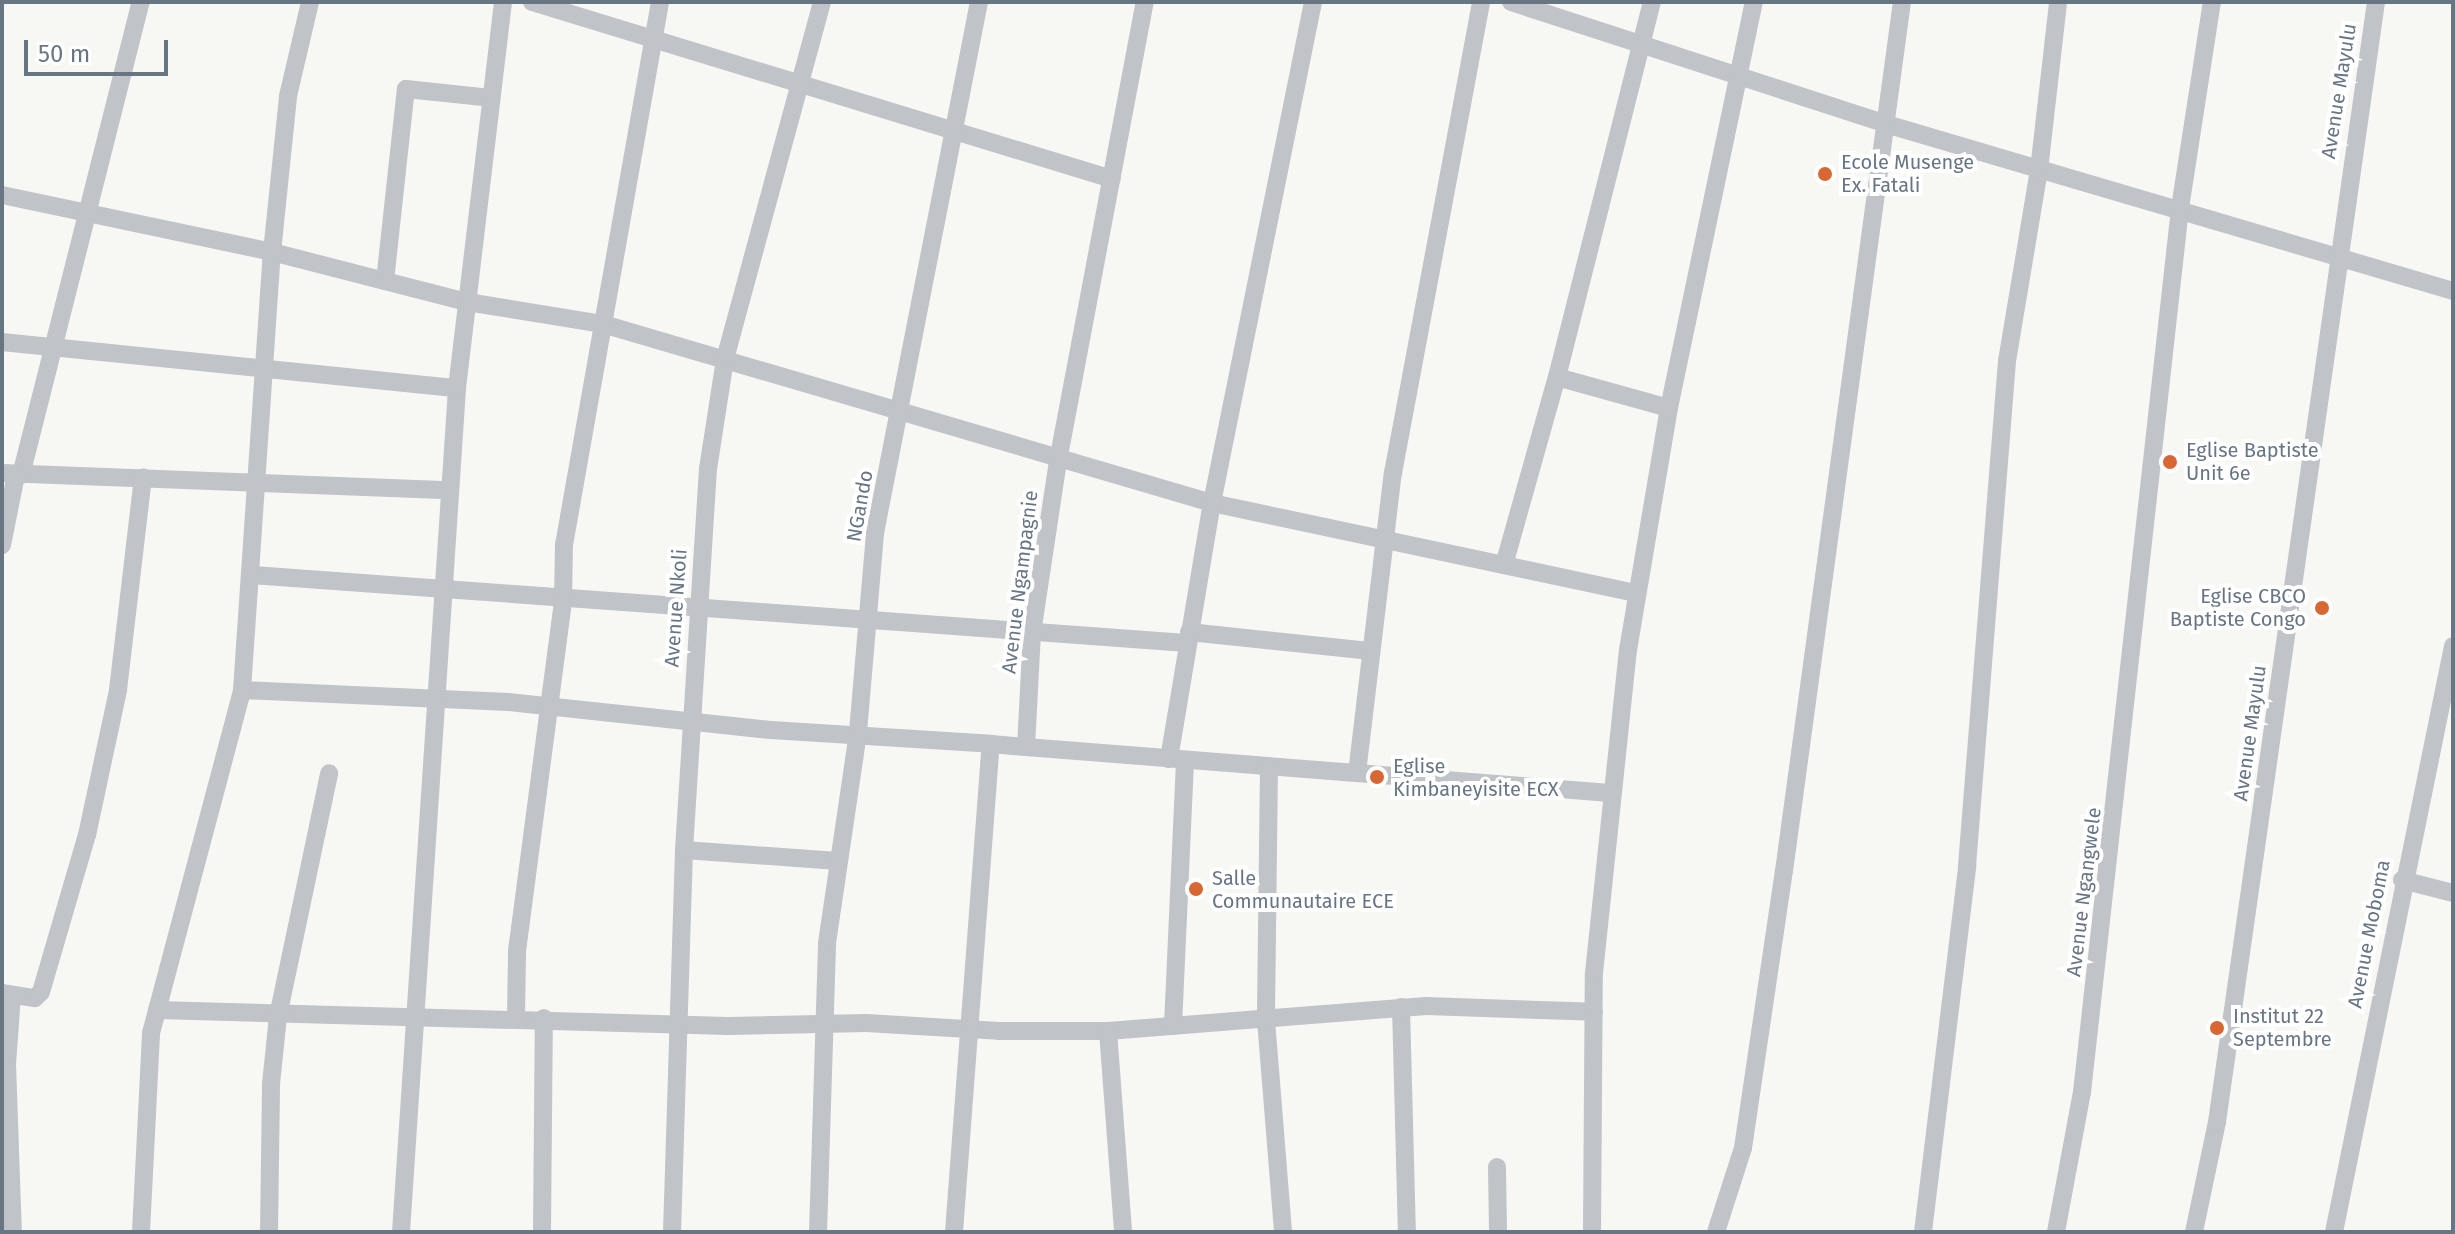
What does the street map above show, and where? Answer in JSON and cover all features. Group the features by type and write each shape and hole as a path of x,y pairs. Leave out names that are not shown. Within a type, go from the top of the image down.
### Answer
{"street":[{"path":"2,545 13,475 52,347 141,2"},
{"path":"141,1232 151,1033 242,690 272,252 288,96 310,2"},
{"path":"401,1232 412,1018 457,388 503,2"},
{"path":"532,2 1112,179"},
{"path":"516,1017 517,951 563,601 564,545 660,2"},
{"name":"Avenue Nkoli","path":"672,1232 690,718 708,469 725,359 822,2"},
{"name":"NGando","path":"818,1232 822,1024 838,861 858,732 875,533 902,411 979,2"},
{"name":"Avenue Ngampagnie","path":"1026,747 1032,633 1058,461 1145,2"},
{"path":"1173,1026 1177,760 1188,638 1212,503 1313,2"},
{"path":"1357,773 1384,540 1481,2"},
{"path":"1511,2 1641,41 1886,124 2180,208 2453,291"},
{"path":"1504,565 1557,377 1652,2"},
{"path":"1592,1232 1594,1012 1610,793 1637,593 1669,408 1754,2"},
{"path":"1716,1232 1745,1132 1902,2"},
{"path":"1923,1232 1966,881 2007,361 2039,170 2058,2"},
{"name":"Avenue Ngangwele","path":"2056,1232 2082,1092 2180,208 2212,2"},
{"name":"Avenue Mayulu","path":"2194,1232 2221,1091 2336,255 2376,2"},
{"path":"385,281 406,89 491,98"},
{"path":"2,195 272,252 467,302 603,324 902,411 1058,461 1212,503 1637,593"},
{"path":"2,342 457,388"},
{"path":"1557,377 1669,408"},
{"path":"13,475 258,480 449,490"},
{"path":"13,1232 7,1128 7,994 35,998 41,992 87,835 118,690 143,477"},
{"path":"252,575 563,601 868,618 1032,633 1188,638 1369,651"},
{"name":"Avenue Moboma","path":"2334,1232 2402,880 2453,646"},
{"path":"242,690 548,706 690,718 771,730 858,732 1610,793"},
{"path":"954,1232 965,1029 991,744"},
{"path":"1269,767 1266,1020 1283,1232"},
{"path":"269,1232 271,1084 278,1016 329,773"},
{"path":"684,850 838,861"},
{"path":"2402,880 2453,893"},
{"path":"157,1010 278,1016 516,1017 677,1025 822,1024 1108,1031 1401,1007 1594,1012"},
{"path":"1401,1007 1407,1232"},
{"path":"542,1232 544,1018"},
{"path":"1108,1031 1123,1232"},
{"path":"1497,1167 1498,1232"}],"place":[{"name":"Ecole Musenge Ex. Fatali","path":"1825,174"},
{"name":"Eglise Baptiste Unit 6e","path":"2170,462"},
{"name":"Eglise CBCO Baptiste Congo","path":"2322,608"},
{"name":"Eglise Kimbaneyisite ECX","path":"1377,777"},
{"name":"Salle Communautaire ECE","path":"1196,889"},
{"name":"Institut 22 Septembre","path":"2217,1028"}]}
